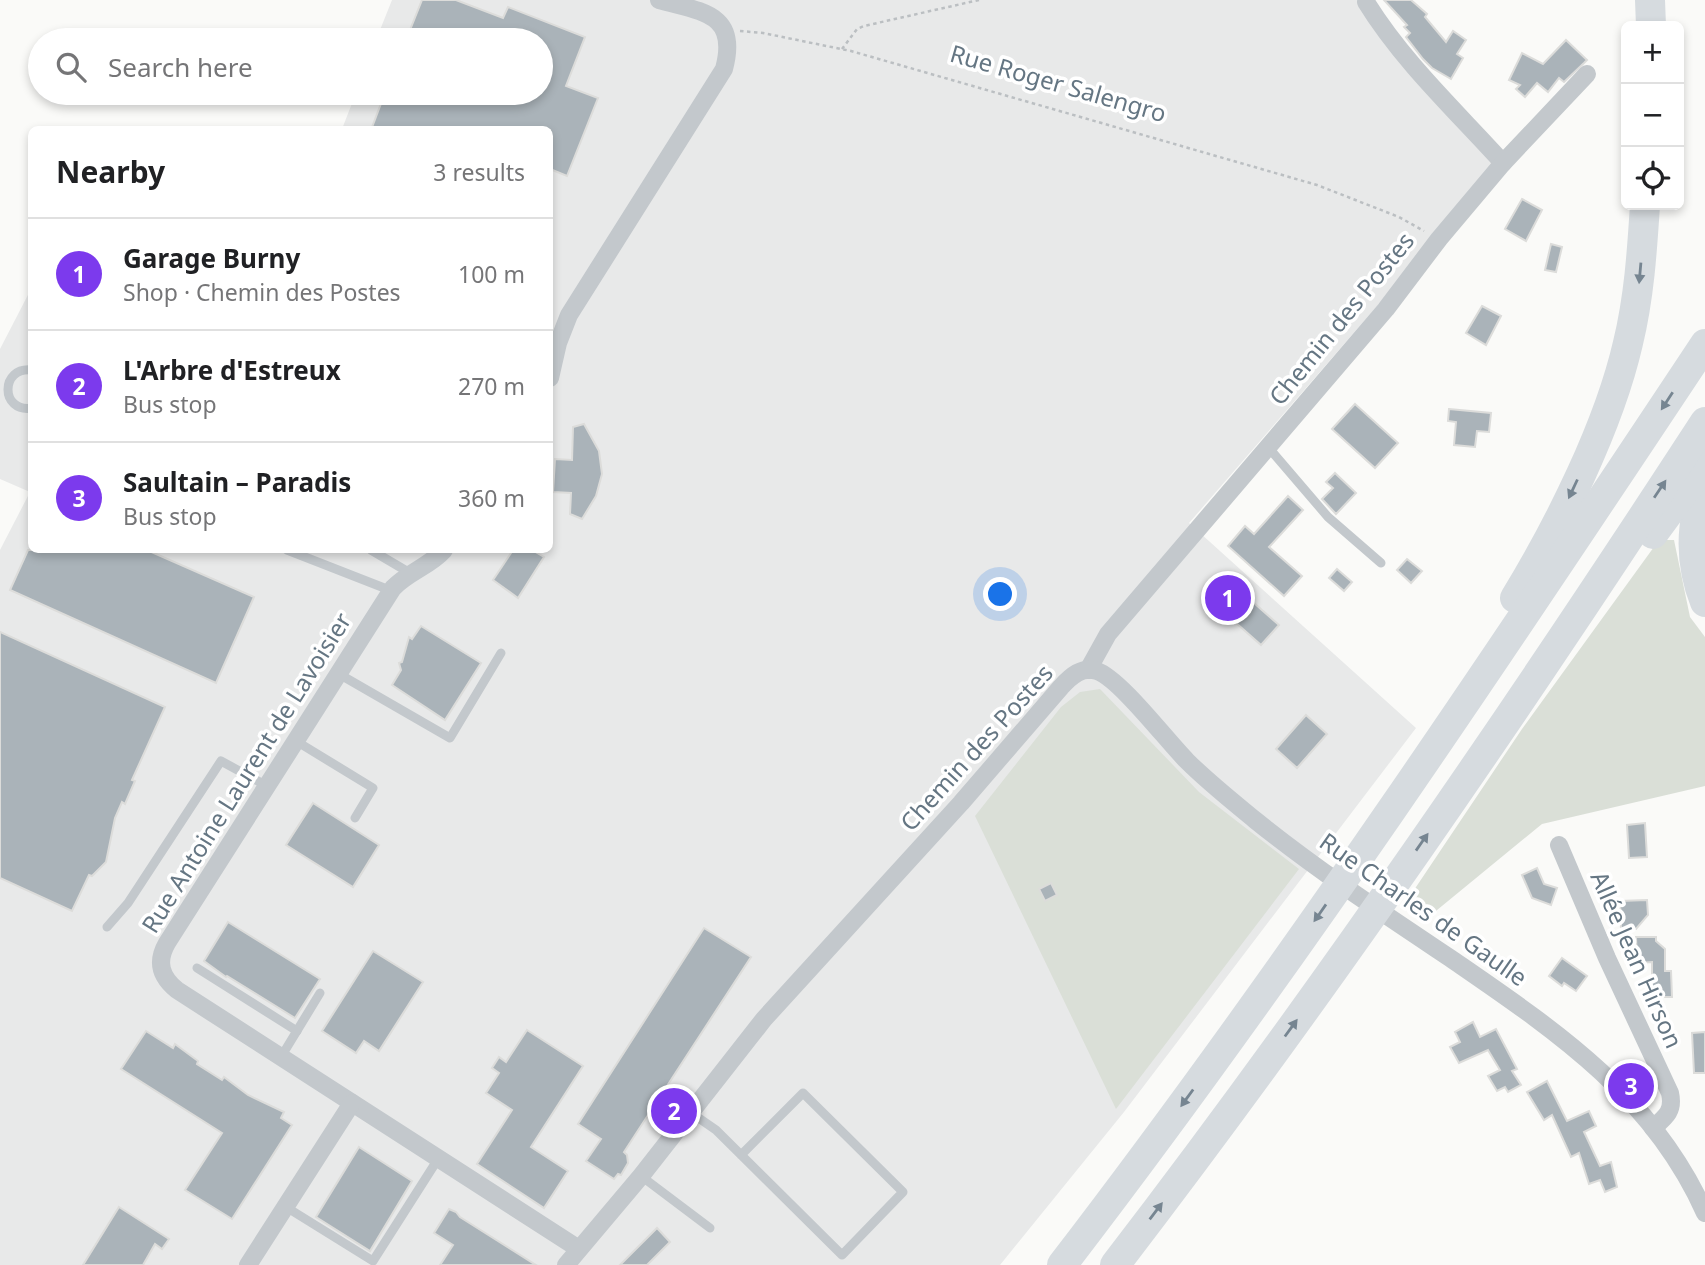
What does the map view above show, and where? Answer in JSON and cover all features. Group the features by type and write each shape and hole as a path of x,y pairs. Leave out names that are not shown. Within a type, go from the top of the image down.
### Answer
{"highway":[{"path":"1650,0 1651,21"},
{"path":"1365,849 1406,770 1523,584 1585,462 1615,388 1628,343 1638,288 1644,210"},
{"path":"1062,1265 1188,1096 1365,849 1549,581 1705,344"},
{"path":"1115,1265 1275,1049 1486,749 1705,422"},
{"path":"1486,749 1532,703 1705,463"},
{"path":"1705,485 1697,509 1693,537 1696,571 1705,603"}],"street":[{"path":"553,365 569,315 724,69 728,50 725,30 713,17 659,0"},
{"path":"1366,1 1409,59 1503,163"},
{"name":"Chemin des Postes","path":"566,1265 764,1018 954,811 1061,687 1074,675 1088,670 1108,634 1386,309 1438,240 1503,163 1587,74"},
{"name":"Rue Antoine Laurent de Lavoisier","path":"441,553 410,573 392,591 167,943 160,964 163,976 177,990 579,1249"},
{"name":"Rue Charles de Gaulle","path":"1088,670 1100,672 1109,678 1193,767 1233,803 1302,856 1571,1044 1613,1082 1653,1128 1703,1204"},
{"name":"Allée Jean Hirson","path":"1559,845 1607,958 1670,1093 1670,1112 1653,1128"},
{"path":"248,1265 352,1103"}],"lane":[{"path":"28,368 12,375 6,391 15,406 28,408"},
{"path":"1269,447 1328,517 1381,563"},
{"path":"295,553 392,591"},
{"path":"376,553 410,573"},
{"path":"339,674 450,738 501,653"},
{"path":"296,741 373,789 355,818"},
{"path":"107,927 128,903 221,761 267,786"},
{"path":"197,968 297,1031"},
{"path":"281,1057 320,993"},
{"path":"690,1112 716,1130 741,1155 842,1255 903,1192 803,1093 741,1155"},
{"path":"286,1207 373,1261 438,1159"},
{"path":"640,1176 710,1228"}],"path":[{"path":"842,49 852,35 864,26 979,0"},
{"name":"Rue Roger Salengro","path":"725,30 763,33 842,49 1332,189 1399,216 1438,240"}],"shaded area":[{"path":"392,0 1358,0 1500,164 1189,523 1416,728 1124,1112 1000,1265 0,1265 0,550 28,496 28,553 553,553 553,126 343,126 351,105 553,105 553,28 381,28"},
{"path":"28,295 28,491 0,479 0,349"},
{"path":"1659,540 1674,540 1690,617 1705,637 1705,786 1542,824 1431,915 1410,896 1522,729"},
{"path":"1100,689 1199,792 1299,869 1116,1109 975,816 1061,707 1080,692"}],"building":[{"path":"422,0 456,0 503,18 508,7 585,37 566,86 598,98 567,176 553,170 553,126 373,126 380,105 553,105 553,28 411,28"},
{"path":"1384,0 1411,0 1427,14 1425,17 1446,42 1453,31 1466,40 1457,54 1463,58 1451,79 1423,59 1406,37 1410,33 1404,27 1407,25"},
{"path":"1566,40 1587,60 1564,82 1559,78 1548,92 1537,83 1525,97 1516,89 1520,85 1509,80 1522,53 1543,64"},
{"path":"1522,199 1542,210 1526,241 1505,229"},
{"path":"1551,244 1562,247 1556,272 1545,270"},
{"path":"1482,306 1501,316 1486,345 1466,333"},
{"path":"1355,404 1398,443 1375,468 1332,429"},
{"path":"1449,409 1491,413 1489,432 1477,431 1475,447 1454,445 1456,422 1448,421"},
{"path":"584,424 599,451 602,474 596,496 582,519 570,514 571,493 553,492 555,459 572,460 573,427"},
{"path":"1335,473 1356,493 1336,514 1322,499 1333,488 1326,482"},
{"path":"1288,496 1303,510 1269,547 1302,576 1284,596 1228,546 1245,526 1254,534"},
{"path":"28,550 28,553 154,553 254,597 216,683 10,590"},
{"path":"511,553 537,553 544,557 518,598 493,580"},
{"path":"1407,559 1422,571 1411,583 1397,570"},
{"path":"1337,569 1352,582 1344,591 1329,578"},
{"path":"1228,580 1279,625 1261,645 1210,600"},
{"path":"421,626 481,663 445,720 392,685 401,670 399,663 402,662 409,637 412,639"},
{"path":"0,632 165,707 132,780 135,781 125,804 122,802 115,818 106,862 92,876 89,875 72,911 0,878"},
{"path":"1306,715 1327,734 1297,768 1276,749"},
{"path":"313,803 379,845 353,887 286,845"},
{"path":"1645,823 1647,857 1629,858 1627,825"},
{"path":"1537,868 1544,884 1557,888 1551,905 1532,898 1522,875"},
{"path":"1051,883 1057,895 1045,901 1039,889"},
{"path":"1647,900 1648,915 1636,929 1621,929 1620,901"},
{"path":"228,922 320,979 295,1018 204,961"},
{"path":"704,928 751,957 624,1152 628,1163 621,1175 618,1174 614,1179 586,1161 601,1139 578,1124"},
{"path":"1636,937 1656,937 1656,941 1665,949 1665,971 1671,971 1672,997 1652,997 1652,962 1637,963"},
{"path":"373,951 423,982 379,1051 364,1041 356,1053 322,1031"},
{"path":"1562,958 1587,976 1576,991 1564,983 1562,986 1549,976"},
{"path":"1473,1022 1480,1037 1496,1029 1517,1069 1512,1071 1521,1085 1508,1092 1505,1087 1497,1091 1488,1076 1500,1070 1488,1050 1459,1063 1450,1047 1460,1042 1455,1032"},
{"path":"527,1030 583,1066 531,1147 568,1171 544,1208 477,1164 512,1110 486,1093 499,1073 492,1068 499,1057 506,1062"},
{"path":"146,1031 173,1048 175,1044 198,1061 197,1064 222,1080 224,1077 248,1095 284,1112 281,1118 292,1125 232,1219 185,1190 222,1133 121,1069"},
{"path":"1705,1032 1705,1073 1694,1073 1692,1033"},
{"path":"1547,1081 1567,1121 1589,1111 1596,1126 1584,1132 1600,1166 1611,1162 1617,1187 1605,1192 1600,1180 1589,1184 1579,1153 1571,1157 1552,1115 1544,1120 1527,1092"},
{"path":"359,1147 412,1181 370,1251 316,1217"},
{"path":"119,1207 169,1239 162,1249 155,1244 143,1265 83,1265"},
{"path":"449,1209 536,1265 440,1265 453,1245 434,1233"},
{"path":"657,1228 670,1242 647,1265 620,1265"}],"place":[{"name":"Garage Burny","path":"1228,598"},
{"name":"Saultain – Paradis","path":"1631,1086"},
{"name":"L'Arbre d'Estreux","path":"674,1111"}]}
